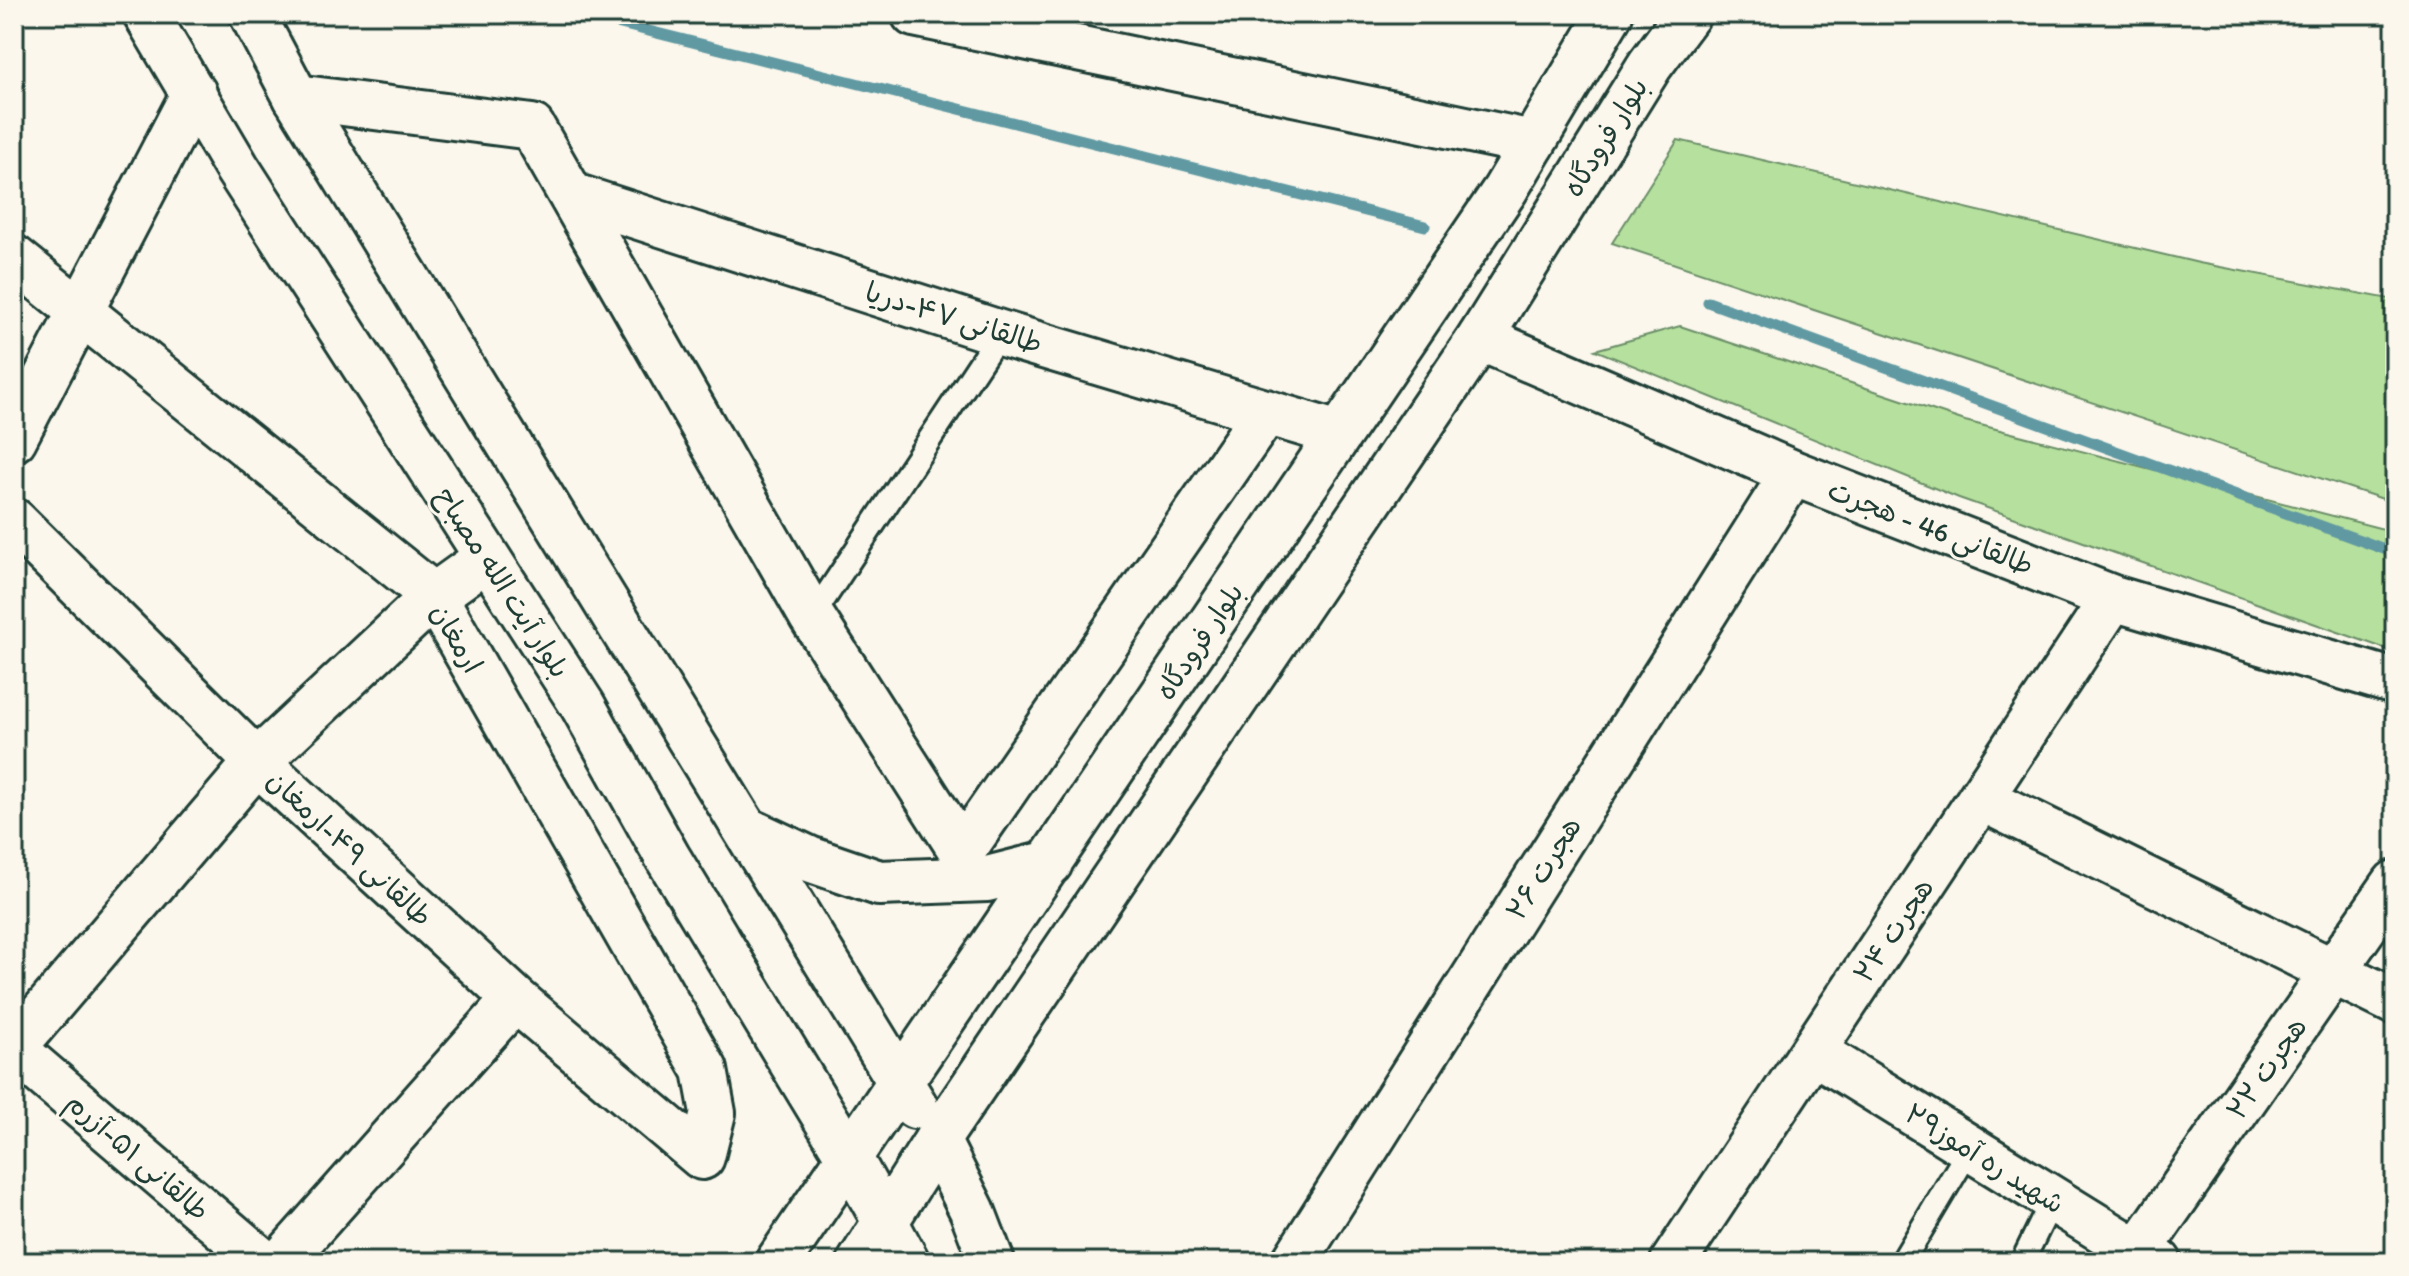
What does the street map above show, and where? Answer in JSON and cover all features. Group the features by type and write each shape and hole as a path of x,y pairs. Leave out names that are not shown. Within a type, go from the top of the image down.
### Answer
{"street":[{"path":"252,14 296,97 937,1140 972,1210 992,1262"},
{"path":"914,14 1533,143"},
{"name":"بلوار فرودگاه","path":"778,1262 1505,190 1610,14"},
{"name":"بلوار فرودگاه","path":"860,1262 937,1140 1486,328 1650,65 1688,14"},
{"name":"بلوار آیت الله مصباح","path":"143,15 194,93 237,168 583,706 668,858 886,1223"},
{"path":"14,439 194,93"},
{"path":"296,97 532,127 812,617 962,852 1266,412"},
{"name":"طالقانی ۴۷-دریا","path":"571,195 1000,333 1339,434"},
{"name":"ارمغان","path":"14,258 434,596 705,1070 713,1113 702,1157"},
{"name":"طالقانی 46 - هجرت","path":"1486,328 1793,473 2113,598 2395,682"},
{"name":"هجرت ۲۶","path":"1294,1262 1793,473"},
{"name":"طالقانی ۴۹-ارمغان","path":"14,521 257,762 515,999 702,1157"},
{"path":"14,1048 257,762 434,596 487,558"},
{"name":"هجرت ۲۴","path":"1673,1262 2113,598"},
{"path":"1981,798 2395,1002"},
{"path":"745,829 809,859 879,883 987,879 1050,863"},
{"name":"هجرت ۲۲","path":"2148,1257 2333,972 2395,883"},
{"path":"281,1262 515,999"},
{"name":"طالقانی ۵۱-آزرم","path":"14,1048 263,1262"},
{"name":"شهید ره آموز۲۹","path":"1813,1051 2148,1257"},
{"path":"886,1223 907,1262"}],"lane":[{"path":"812,617 1000,333"},
{"path":"1902,1262 1970,1148"},
{"path":"2022,1262 2053,1199"}],"green space":[{"path":"1678,140 2199,263 2395,300 2395,503 1612,243"},
{"path":"1680,326 1965,421 2395,532 2395,652 1959,498 1595,350"}],"waterway":[{"path":"581,14 1425,226"},
{"path":"1708,302 2395,553"}]}
